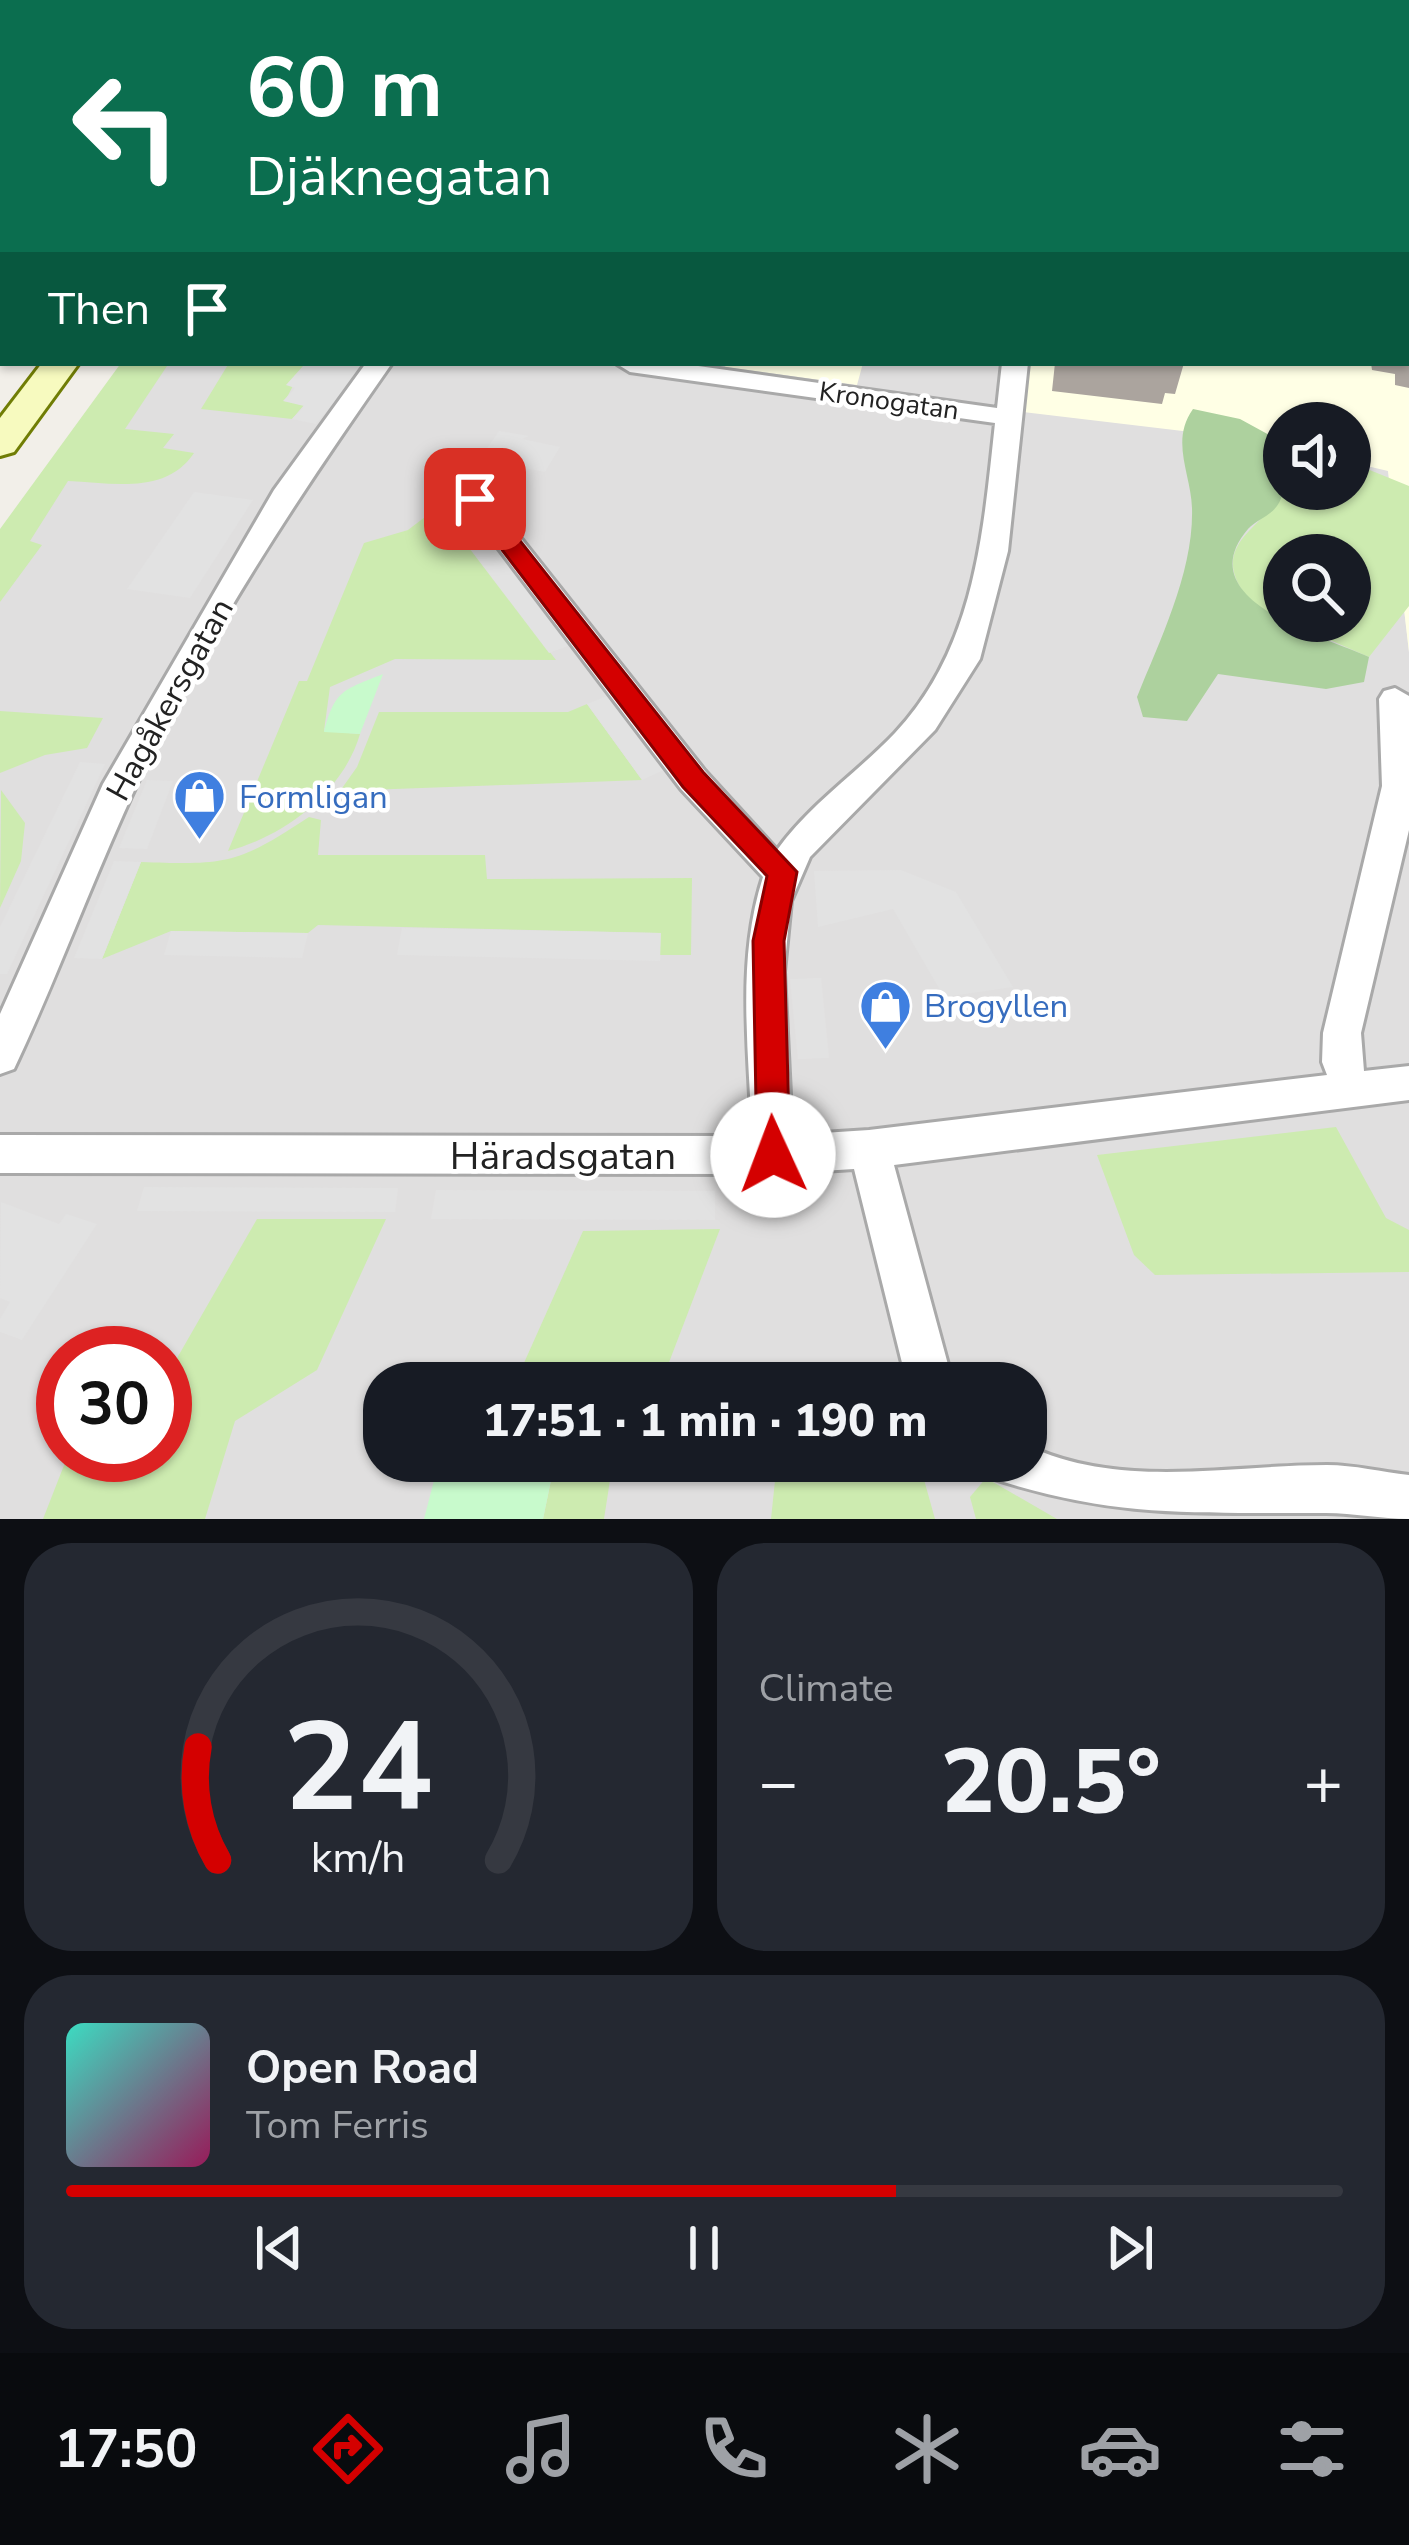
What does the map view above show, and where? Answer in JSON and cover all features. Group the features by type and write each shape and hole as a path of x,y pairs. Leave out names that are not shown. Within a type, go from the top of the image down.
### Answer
{"main road":[{"path":"0,444 59,366"}],"street":[{"name":"Hagåkersgatan","path":"0,1057 120,784 156,714 288,490 377,366"},
{"name":"Kronogatan","path":"644,366 1005,417"},
{"path":"773,1155 769,941 782,872 803,842 904,742 945,694 963,660 982,604 1014,366"},
{"path":"475,499 693,780 764,860 782,872"},
{"path":"1352,1090 1341,1062 1342,1034 1399,786 1395,699"},
{"name":"Häradsgatan","path":"0,1154 773,1155 869,1149 1409,1083"},
{"path":"869,1149 925,1362"},
{"path":"1047,1480 1096,1494 1332,1489 1409,1499"}],"shaded area":[{"path":"134,366 1035,366 1208,434 1263,474 1263,510 1371,510 1371,466 1388,470 1409,652 1409,1519 0,1519 0,584"},
{"path":"303,366 364,366 316,424 292,419 304,406 283,401 295,388 286,385"},
{"path":"725,366 862,366 857,385"},
{"path":"1027,366 1409,366 1409,652 1388,471 1371,467 1371,402 1263,402 1263,445 1023,412"},
{"path":"499,431 560,447 545,472 479,460"},
{"path":"194,492 253,500 190,598 127,589"},
{"path":"459,500 571,645 549,653 438,507"},
{"path":"612,694 668,768 642,780 587,704"},
{"path":"80,762 105,764 7,974 0,974 0,927"},
{"path":"147,780 173,781 147,849 119,848"},
{"path":"114,861 141,862 102,959 74,958"},
{"path":"901,870 956,892 1013,987 944,997 893,909 818,927 814,871"},
{"path":"402,928 661,933 660,961 397,955"},
{"path":"171,931 308,933 302,958 164,955"},
{"path":"821,978 829,1058 798,1059 790,979"},
{"path":"144,1187 398,1188 395,1212 137,1211"},
{"path":"436,1190 715,1191 715,1220 431,1219"},
{"path":"1,1202 59,1224 66,1214 97,1224 22,1340 0,1332 0,1319 10,1302 0,1298"}],"green space":[{"path":"119,366 167,366 125,429 174,434 163,448 194,453 182,466 137,484 68,481 30,541 42,545 0,602 0,529"},
{"path":"227,366 303,366 285,401 304,405 292,419 201,409"},
{"path":"1193,409 1240,419 1263,432 1263,510 1273,510 1248,529 1234,554 1235,576 1263,608 1263,642 1333,642 1369,657 1364,682 1326,689 1218,674 1187,721 1143,717 1137,697 1174,605 1191,532 1182,445"},
{"path":"1371,471 1409,486 1409,606 1369,657 1334,642 1371,642 1371,534 1263,534 1263,609 1247,597 1233,569 1234,556 1269,510 1371,510"},
{"path":"438,507 556,660 395,659 330,687 324,731 360,734 340,775 290,823 228,851 299,681 307,681 364,543 408,530"},
{"path":"383,674 360,734 324,732 332,707 343,693"},
{"path":"587,704 642,780 340,791 357,767 379,712 568,712"},
{"path":"0,711 103,718 87,748 45,755 0,773"},
{"path":"1,790 25,823 21,861 0,908"},
{"path":"309,817 321,820 318,855 485,855 487,879 692,878 691,955 660,955 660,933 318,925 308,933 171,931 102,959 141,862 230,859"},
{"path":"1336,1127 1386,1218 1409,1230 1409,1272 1155,1275 1134,1255 1097,1155"},
{"path":"257,1219 386,1219 317,1370 235,1421 205,1519 43,1519 57,1482 192,1482 192,1332"},
{"path":"720,1229 669,1362 524,1362 583,1231"},
{"path":"434,1482 551,1482 543,1519 424,1519"},
{"path":"551,1482 610,1482 604,1519 543,1519"},
{"path":"775,1482 925,1482 935,1519 771,1519"},
{"path":"983,1482 993,1482 1057,1519 976,1519 970,1497"}],"place":[{"name":"Formligan","path":"200,842"},
{"name":"Brogyllen","path":"885,1051"}],"route":[{"path":"475,499 693,780 764,860 782,872 774,902 768,971 773,1155"}]}
